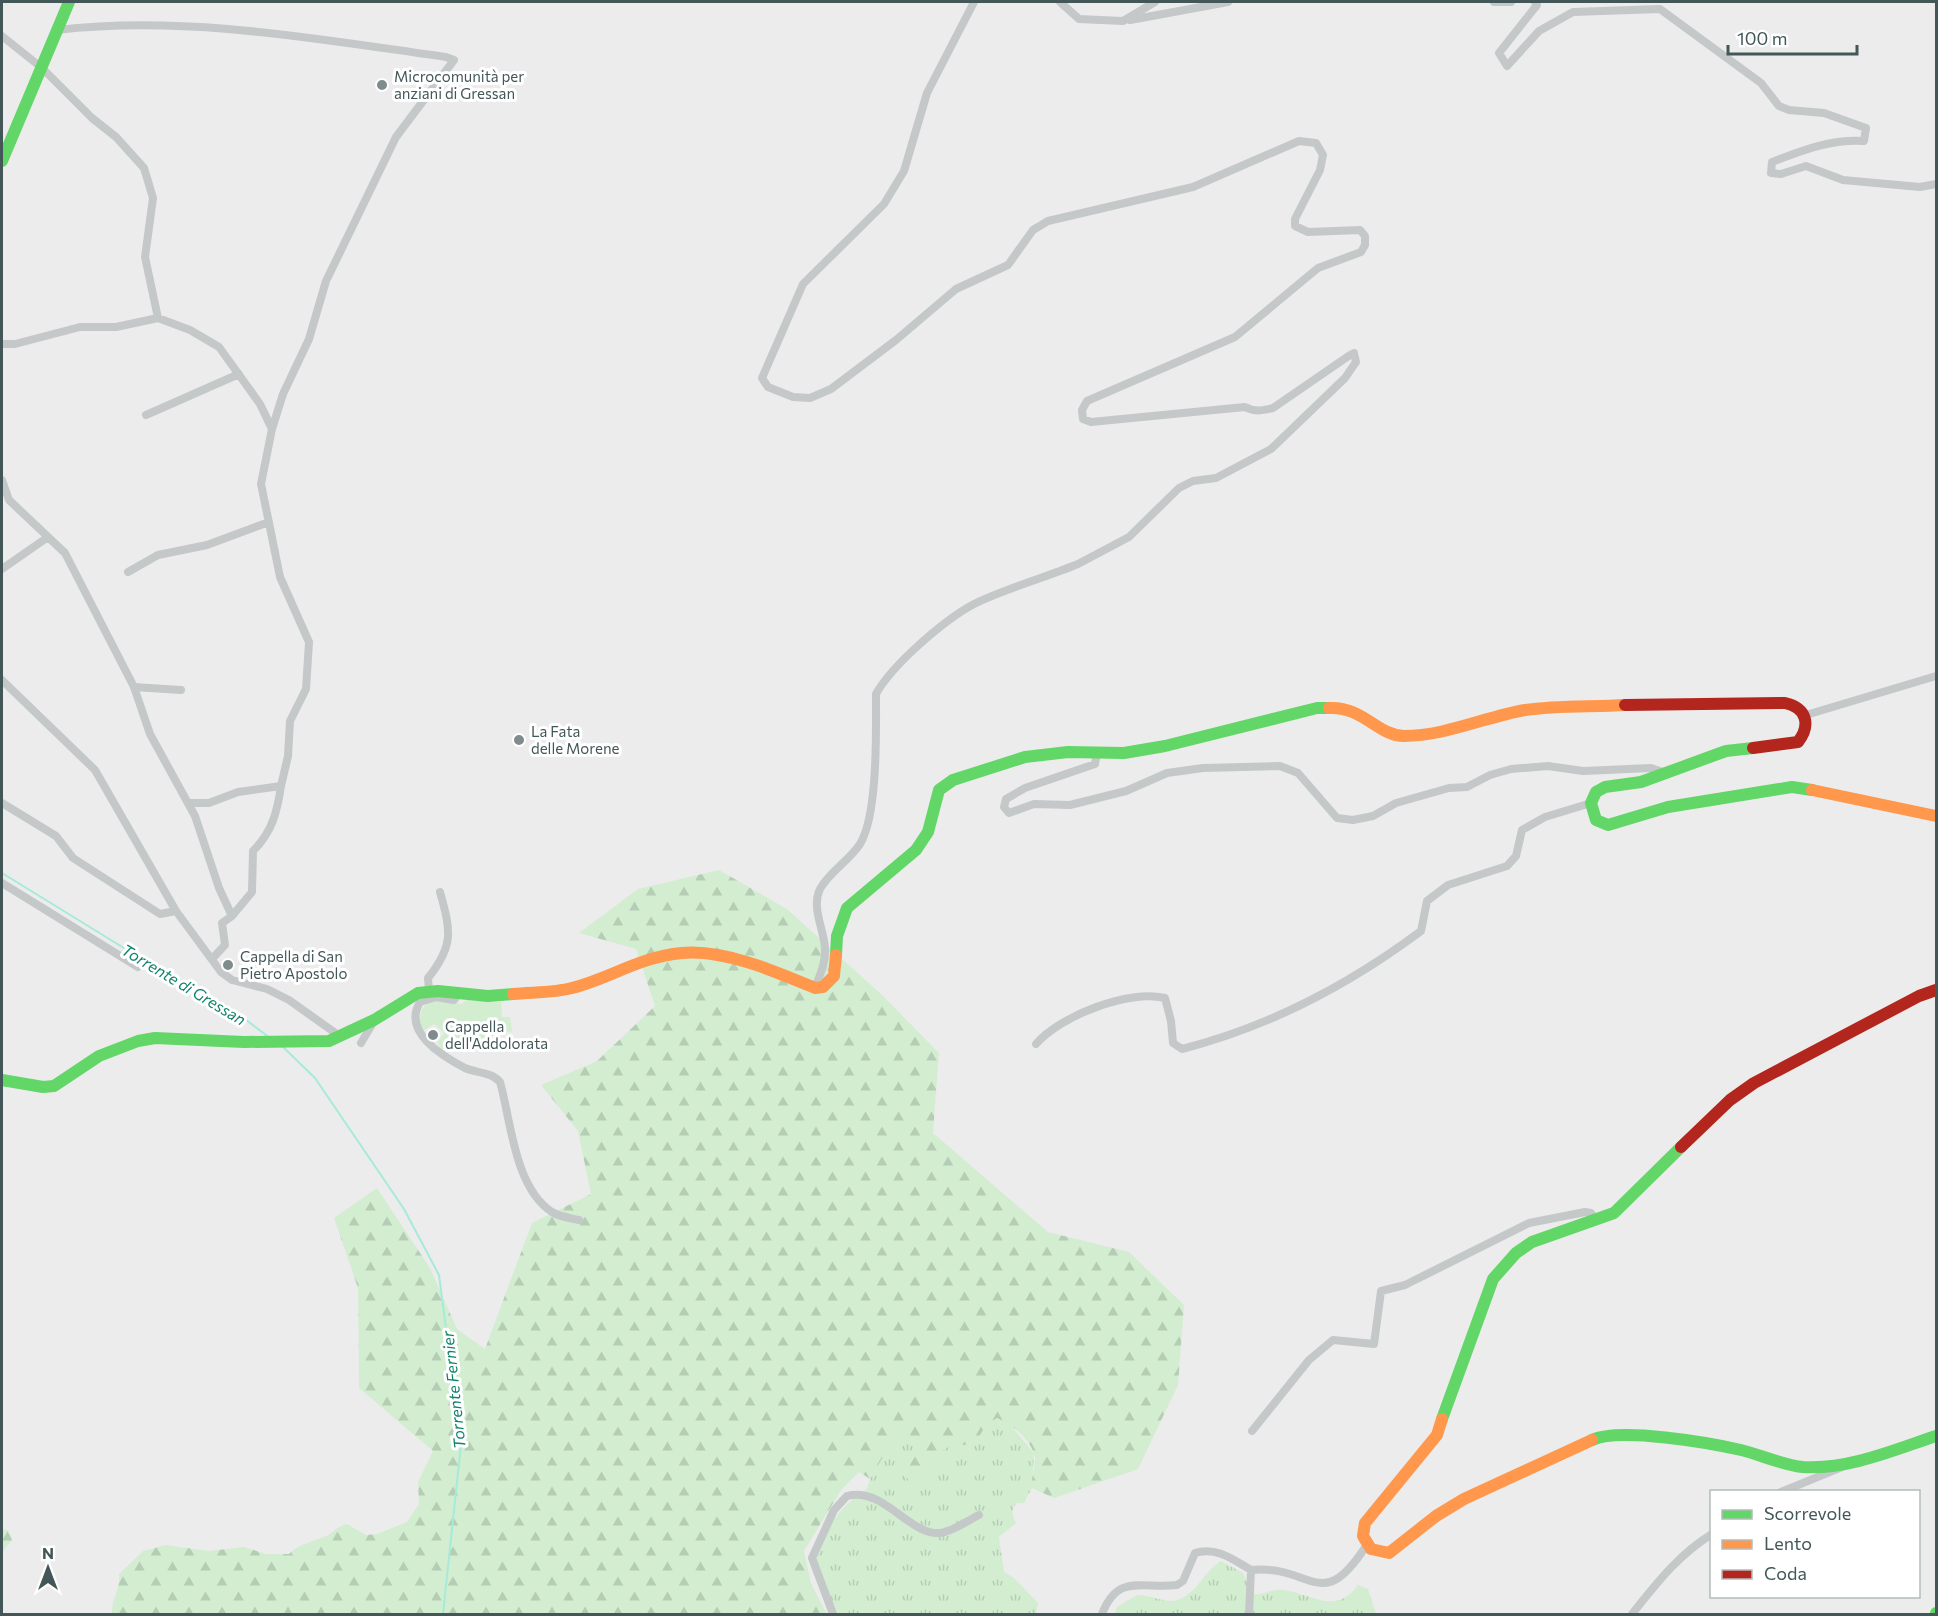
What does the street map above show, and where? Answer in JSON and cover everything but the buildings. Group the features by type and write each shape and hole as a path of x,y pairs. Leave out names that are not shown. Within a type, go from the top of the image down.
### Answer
{"street":[{"path":"2,161 69,2"},
{"path":"815,988 824,965 825,949 818,916 819,890 858,847 868,830 872,806 876,694 882,683 901,662 959,613 975,604 1078,564 1090,556 1100,555 1129,537 1179,488 1193,481 1216,478 1271,449 1350,373 1356,362 1354,353 1273,408 1255,412 1245,407 1091,422 1083,419 1082,410 1087,400 1235,337 1318,268 1360,252 1365,245 1365,236 1360,230 1308,232 1295,226 1295,219 1320,170 1323,155 1316,143 1299,141 1193,187 1048,221 1033,230 1008,266 956,289 896,340 831,389 810,398 793,397 768,387 762,378 803,284 884,204 904,171 927,93 974,2"},
{"path":"1060,2 1079,19 1123,21 1228,2"},
{"path":"1123,21 1155,2"},
{"path":"1494,2 1511,2"},
{"path":"1535,2 1537,5 1499,53 1507,66 1539,31 1574,12 1660,9 1761,83 1779,106 1789,110 1824,113 1866,128 1864,141 1842,139 1807,148 1772,162 1771,173 1781,174 1806,166 1843,180 1920,187 1936,184"},
{"path":"57,30 170,24 349,43 446,57 453,60 396,137 326,281 309,339 283,394 272,429 261,484 280,577 309,642 306,689 290,721 288,756 273,826 265,839 253,851 252,892 232,916 222,923 225,945 212,959"},
{"path":"2,36 42,68 138,159 150,182 153,198 145,257 158,318"},
{"path":"2,344 15,344 80,327 116,327 158,318 190,330 219,347 239,374 272,429"},
{"path":"146,415 239,374"},
{"path":"2,480 9,500 65,553 134,687 150,734 204,837 219,888 232,916"},
{"path":"128,573 158,555 207,545 269,522"},
{"path":"2,569 48,537"},
{"path":"1806,715 1936,676"},
{"path":"2,680 95,770 176,911 221,972 232,980 267,989 289,1000 341,1037"},
{"path":"134,687 181,690"},
{"path":"2,1080 43,1087 54,1086 99,1056 138,1041 171,1038 318,1043 341,1037 374,1020 406,999 429,990 488,996 572,988 642,960 684,953 714,956 768,969 815,988 823,987 834,976 837,936 847,908 916,850 928,832 939,790 953,780 1025,757 1068,752 1124,753 1166,746 1326,708 1353,710 1388,731 1402,736 1427,733 1526,710 1615,705 1785,703 1801,709 1806,715 1806,732 1798,742 1726,751 1641,782 1605,787 1596,792 1591,803 1596,820 1608,825 1668,807 1792,787 1841,794 1936,816"},
{"path":"1097,753 1095,764 1025,788 1006,799 1004,807 1009,813 1034,804 1070,805 1126,790 1167,773 1256,765 1280,766 1298,773 1337,818 1353,820 1373,816 1396,803 1449,788 1467,787 1490,775 1511,769 1548,766 1583,771 1651,768 1669,773"},
{"path":"188,803 209,803 238,792 281,786"},
{"path":"2,803 56,836 73,858 160,914 176,911"},
{"path":"1036,1044 1048,1031 1123,998 1154,995 1165,998 1172,1021 1173,1043 1182,1049 1262,1023 1357,975 1421,931 1427,901 1448,885 1507,866 1516,856 1522,830 1545,818 1591,803"},
{"path":"2,883 138,967"},
{"path":"429,990 428,978 445,957 447,950 448,928 440,892"},
{"path":"1852,1463 1801,1467 1723,1446 1688,1440 1647,1436 1597,1438 1464,1500 1436,1516 1389,1553 1380,1554 1366,1546 1363,1537 1365,1523 1437,1436 1493,1279 1516,1253 1532,1242 1614,1213 1730,1100 1754,1083 1918,996 1936,990"},
{"path":"458,994 454,1000 436,997 420,1002 416,1020 419,1033 425,1041 466,1069 496,1077 500,1082 510,1137 533,1190 550,1211 579,1220"},
{"path":"362,1043 374,1020"},
{"path":"1251,1431 1309,1360 1333,1340 1374,1344 1381,1291 1405,1285 1529,1224 1585,1212 1591,1213 1596,1220"},
{"path":"1784,1490 1852,1463 1936,1436"},
{"path":"833,1614 812,1558 834,1510 847,1496 864,1494 933,1532 954,1529 979,1515"},
{"path":"1632,1614 1672,1564 1691,1547 1710,1535"},
{"path":"1102,1614 1108,1598 1117,1589 1132,1585 1177,1585 1183,1581 1195,1553 1202,1551 1216,1551 1251,1570 1269,1568 1309,1586 1327,1590 1340,1584 1366,1546"},
{"path":"1249,1614 1251,1570"}],"green space":[{"path":"719,870 787,909 882,995 939,1053 933,1133 1048,1232 1129,1252 1184,1305 1178,1385 1138,1469 1054,1498 1032,1488 1035,1459 1031,1446 1009,1424 997,1418 987,1424 975,1443 951,1446 942,1451 931,1464 923,1479 912,1483 904,1475 914,1455 916,1444 909,1434 897,1433 870,1479 859,1472 841,1490 804,1551 811,1584 827,1614 112,1614 119,1574 143,1551 166,1545 209,1551 244,1547 266,1554 289,1554 302,1545 326,1536 347,1524 366,1535 377,1534 407,1522 419,1504 418,1482 433,1451 359,1388 358,1288 334,1218 377,1188 430,1268 457,1329 485,1349 532,1223 591,1194 578,1131 541,1085 597,1061 655,1006 636,949 579,933 638,889"},
{"path":"430,1000 462,1004 466,1000 501,1002 502,1017 510,1017 512,1031 442,1049 437,1043 444,1033 434,1024 423,1031 421,1027 422,1011"},
{"path":"997,1418 1007,1421 1034,1453 1032,1488 1024,1503 1017,1503 1013,1508 1016,1523 999,1537 1004,1572 1014,1578 1038,1603 1036,1614 837,1614 816,1558 829,1527 848,1503 867,1489 870,1479 897,1433 909,1434 916,1444 914,1455 904,1475 923,1479 930,1464 941,1451 951,1446 975,1443 987,1424"},
{"path":"2,1529 8,1530 12,1540 2,1552"},
{"path":"1221,1561 1243,1573 1252,1594 1284,1590 1323,1601 1332,1601 1350,1594 1358,1585 1368,1589 1376,1614 1115,1614 1117,1607 1137,1595 1170,1601 1186,1596"}],"waterway":[{"name":"Torrente di Gressan","path":"2,873 132,953 229,1007 270,1038"},
{"name":"Torrente Fernier","path":"282,1046 315,1078 404,1209 439,1275 461,1444 443,1614"}],"traffic: fast":[{"path":"2,161 69,2"},
{"path":"836,955 837,936 847,908 916,850 928,832 939,790 953,780 1025,757 1068,752 1124,753 1165,746 1317,708 1329,708"},
{"path":"1753,748 1726,751 1641,782 1605,787 1596,792 1591,803 1596,820 1608,825 1668,807 1792,787 1812,790"},
{"path":"2,1080 43,1087 54,1086 99,1056 138,1041 155,1038 244,1042 329,1041 374,1020 418,993 438,991 488,996 513,994"},
{"path":"1442,1419 1493,1279 1516,1253 1532,1242 1614,1213 1681,1147"},
{"path":"1592,1440 1605,1436 1623,1435 1665,1438 1741,1450 1795,1466 1820,1467 1871,1458 1936,1436"}],"traffic: slow":[{"path":"1329,708 1351,712 1386,731 1404,736 1450,730 1537,708 1625,705"},
{"path":"1812,790 1936,816"},
{"path":"513,994 565,990 639,963 682,953 733,958 815,988 823,987 834,976 836,955"},
{"path":"1442,1419 1437,1435 1365,1523 1363,1536 1371,1549 1389,1553 1436,1516 1464,1499 1592,1440"}],"traffic: jam":[{"path":"1625,705 1785,703 1792,705 1802,713 1805,718 1805,729 1798,742 1753,748"},
{"path":"1681,1147 1730,1100 1754,1083 1919,996 1936,990"}],"place":[{"name":"Microcomunità per anziani di Gressan","path":"382,85"},
{"name":"La Fata delle Morene","path":"519,740"},
{"name":"Cappella di San Pietro Apostolo","path":"228,965"},
{"name":"Cappella dell'Addolorata","path":"433,1035"}]}
